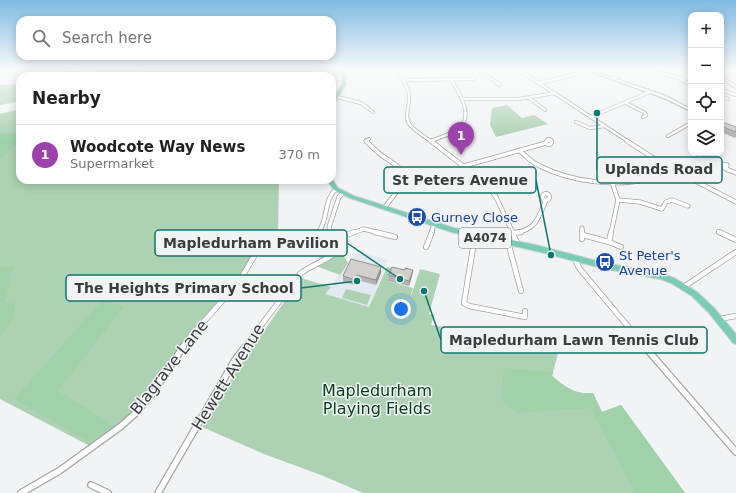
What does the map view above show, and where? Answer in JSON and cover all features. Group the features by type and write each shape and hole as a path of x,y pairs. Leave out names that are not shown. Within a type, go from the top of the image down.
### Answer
{"main road":[{"name":"A4074","path":"333,184 336,189 343,193 434,225 475,236 517,243 575,259 661,276 685,286 693,292 719,319 736,340"}],"street":[{"path":"409,93 406,113 407,120 410,125 486,184 496,197 514,233 517,243"},
{"path":"431,141 453,132 462,126 465,120 465,108 459,93"},
{"path":"462,99 520,99 555,93 672,169 736,202"},
{"path":"590,117 648,93"},
{"path":"652,93 688,109"},
{"path":"529,98 546,110"},
{"path":"724,98 728,99"},
{"path":"336,100 361,103 372,110"},
{"path":"626,102 645,113 646,115 643,116"},
{"path":"576,122 583,127 592,130 605,126"},
{"path":"668,136 688,125"},
{"path":"366,140 382,156 403,171 406,180 384,208"},
{"path":"464,166 546,143"},
{"path":"520,151 538,166 556,173 592,180 635,182 652,179 672,169"},
{"path":"679,173 702,156"},
{"path":"726,169 736,173"},
{"path":"609,242 618,200 612,182"},
{"path":"403,184 434,191"},
{"path":"336,189 330,194 326,205 323,226 329,227 339,197 343,193"},
{"path":"514,233 526,231 536,224 546,200"},
{"path":"618,200 640,202 662,209 666,202 672,200 688,206"},
{"path":"420,246 427,247 434,225"},
{"name":"Blagrave Lane","path":"21,493 60,472 115,431 137,412 153,392 188,339 240,280 262,245 272,240 315,235 323,226"},
{"name":"Hewett Avenue","path":"158,493 235,360 300,274 309,267 333,255 336,247 329,227"},
{"path":"582,228 582,237 609,242 621,247"},
{"path":"333,239 364,229 395,237"},
{"path":"719,232 736,240"},
{"path":"475,236 464,303 469,306 525,320 525,311"},
{"path":"508,242 521,291"},
{"path":"685,286 736,252"},
{"path":"575,259 579,268 609,305 736,452"},
{"path":"719,319 736,316"},
{"path":"91,485 108,493"}],"shaded area":[{"path":"358,251 388,260 369,307 324,294"}],"green space":[{"path":"0,93 16,93 16,102 0,105"},
{"path":"507,105 522,118 534,115 548,124 496,137 490,125 492,108"},
{"path":"16,110 16,184 279,184 278,237 265,241 259,246 247,267 177,353 125,421 90,446 0,399 0,114"},
{"path":"0,133 16,134 16,145 0,159"},
{"path":"325,230 329,231 333,248 330,254 320,260 319,249"},
{"path":"338,247 348,263 340,275 316,266 333,257"},
{"path":"14,265 5,302 15,304 14,317 0,337 0,268"},
{"name":"Mapledurham Playing Fields","path":"387,267 392,268 388,281 413,288 407,308 420,269 440,274 429,314 434,315 431,325 560,346 552,376 561,384 571,389 581,393 593,393 602,412 621,405 685,493 363,493 321,475 264,454 202,427 240,365 301,278 331,287 325,294 369,307"},
{"path":"346,289 371,295 367,305 342,298"},
{"path":"101,302 124,306 58,391 115,426 89,442 14,399"},
{"path":"504,368 553,372 552,376 561,384 581,393 593,393 602,412 621,405 685,493 634,493 590,408 518,413 501,400"}],"building":[{"path":"724,124 736,127 736,132 724,127"},
{"path":"351,259 381,267 376,280 357,275 355,280 343,276"},
{"path":"392,267 413,270 409,281 389,275"}],"place":[{"name":"Uplands Road","path":"597,113"},
{"name":"Woodcote Way News","path":"461,155"},
{"name":"Gurney Close","path":"417,217"},
{"name":"St Peters Avenue","path":"551,255"},
{"name":"St Peter's Avenue","path":"605,262"},
{"name":"Mapledurham Pavilion","path":"400,279"},
{"name":"The Heights Primary School","path":"357,281"},
{"name":"Mapledurham Lawn Tennis Club","path":"424,291"}]}
